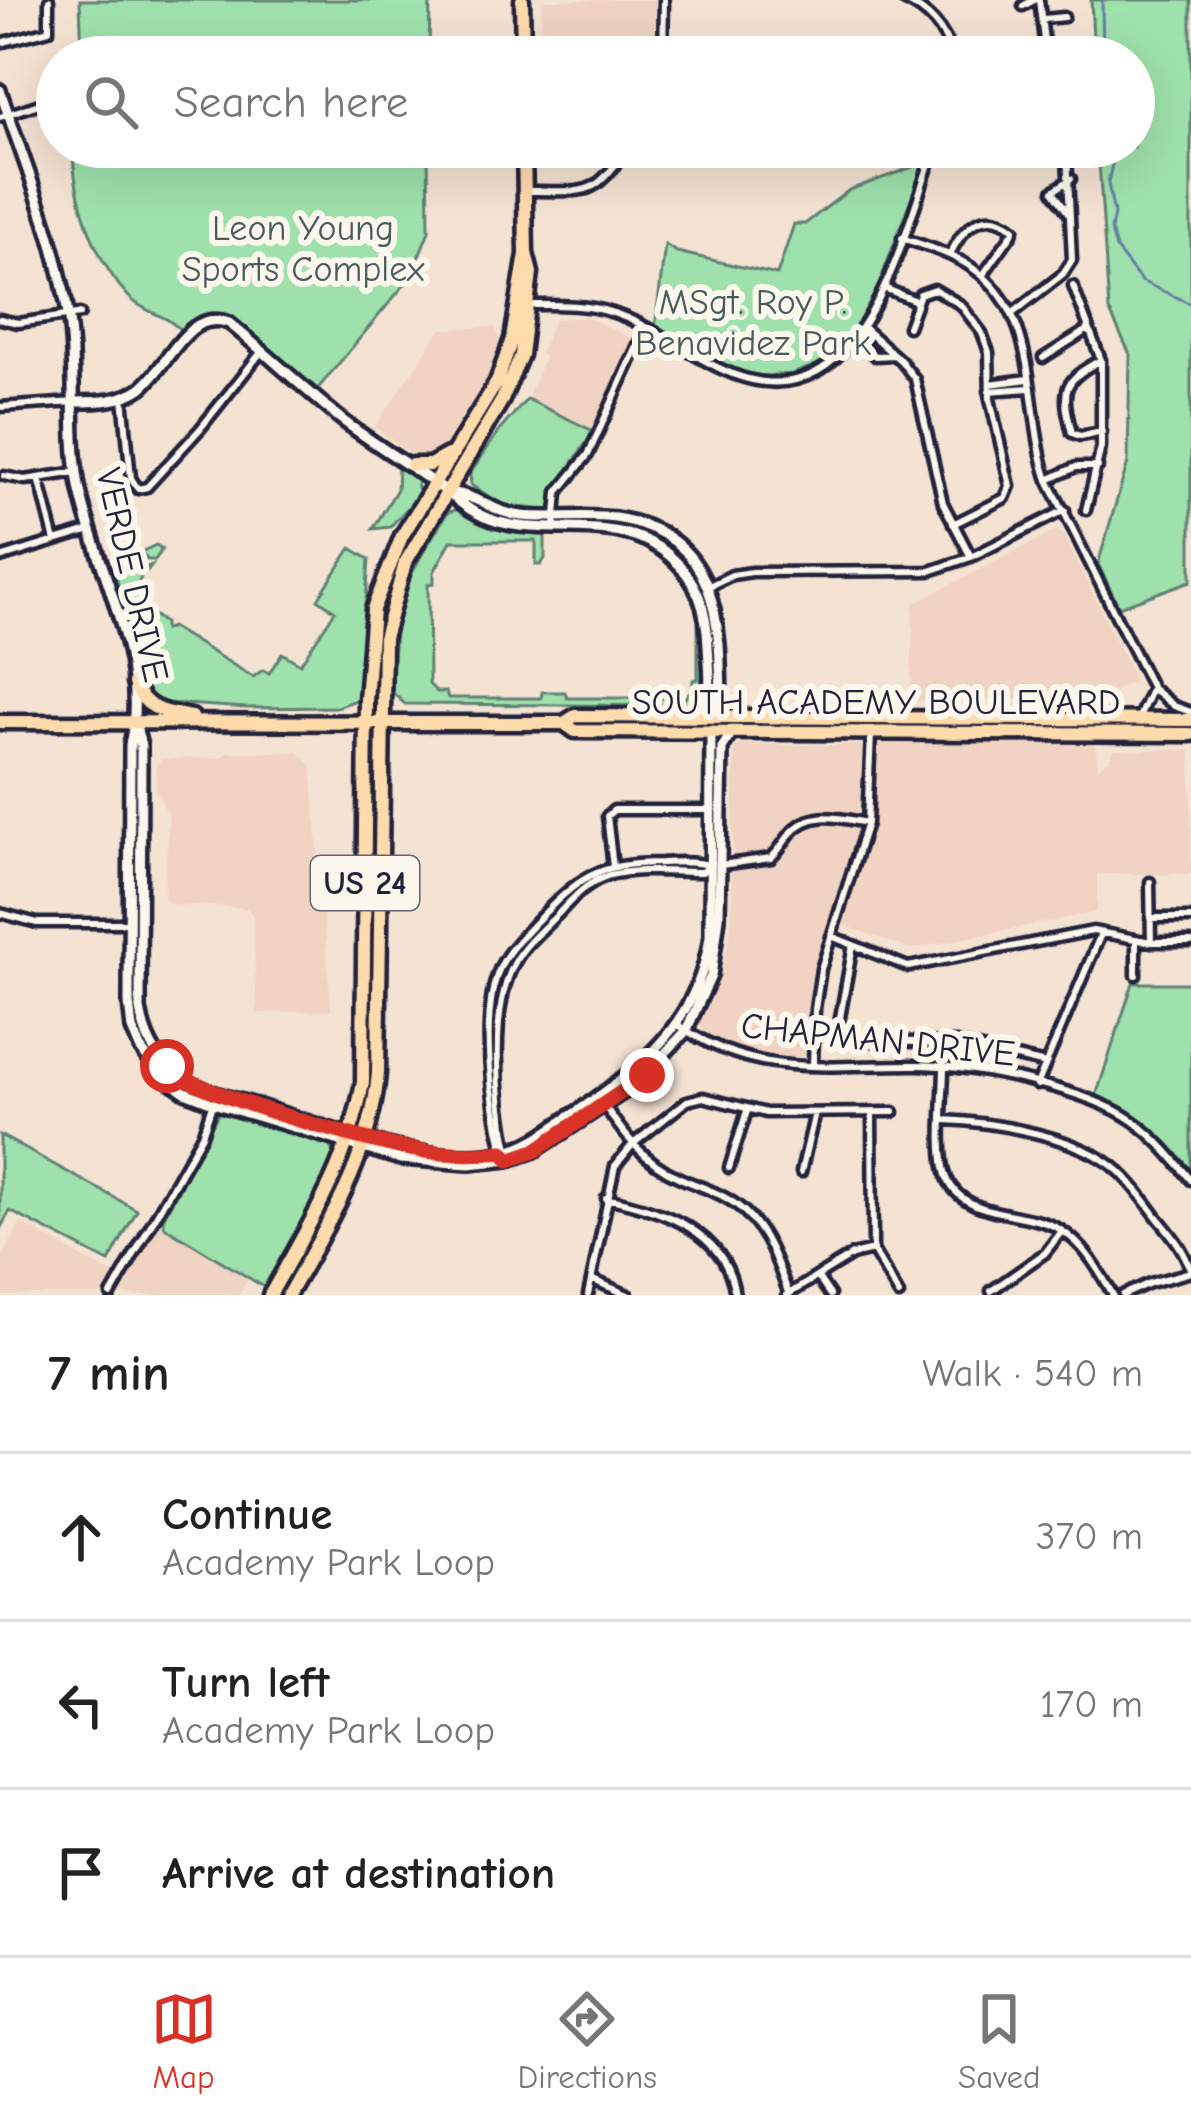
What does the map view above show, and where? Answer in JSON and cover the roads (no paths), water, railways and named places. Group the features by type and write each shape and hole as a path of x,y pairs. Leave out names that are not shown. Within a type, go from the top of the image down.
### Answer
{"highway":[{"path":"523,0 523,36"},
{"name":"US 24","path":"269,1295 322,1203 350,1140 364,1068 366,723 369,629 377,592 393,552 506,361 526,253 524,168"},
{"name":"US 24","path":"288,1295 365,1144 378,1073 383,651 392,598 415,544 451,491 509,386 530,305 526,253"},
{"path":"412,465 437,463 454,452"},
{"path":"134,683 150,708 216,723"},
{"name":"SOUTH ACADEMY BOULEVARD","path":"0,722 564,723 575,716 1191,716"},
{"path":"620,731 642,724 706,724 721,716"},
{"path":"711,731 729,724 844,723 853,717"},
{"name":"SOUTH ACADEMY BOULEVARD","path":"564,723 575,731 1191,734"}],"street":[{"path":"0,43 49,30 49,0"},
{"path":"663,36 664,0"},
{"path":"903,0 930,16 946,36 956,32"},
{"path":"1023,6 1036,0 1045,36"},
{"path":"1044,19 1064,17"},
{"name":"VERDE DRIVE","path":"0,90 4,115 51,238 74,315 77,472 134,683 130,745 136,923 140,1009 149,1042 176,1075 215,1098 431,1163 507,1154"},
{"path":"4,115 36,105"},
{"path":"525,191 589,190 599,186 613,168"},
{"path":"530,305 594,308 731,374 771,381 814,373 836,360 865,329 927,168"},
{"path":"1012,314 1070,267 1074,252 1069,168"},
{"path":"1071,179 1053,190 1071,216"},
{"path":"950,256 964,229 980,222 1008,223 1012,234 982,276"},
{"path":"902,238 950,256 982,276 1012,314 1024,339 1039,452 1048,480 1152,688 1191,716"},
{"path":"1072,286 1101,360 1102,433 1086,510"},
{"path":"884,288 916,301"},
{"path":"908,327 920,294 934,289 972,318 989,352 989,388 1009,493 952,524"},
{"path":"0,319 18,322 74,315"},
{"path":"0,407 123,397 142,387 156,362 195,326 208,319 229,323 339,417 451,491 502,513 555,522 609,518 644,526 682,550 720,628 721,716"},
{"path":"555,522 559,492 588,455 645,329"},
{"path":"865,329 915,380 939,489 970,557"},
{"path":"1043,358 1087,330"},
{"path":"856,340 875,356 892,355"},
{"path":"123,397 131,478 138,489 147,488 262,351"},
{"path":"1101,360 1075,374 1067,389 1072,433 1102,433"},
{"path":"989,388 1029,383"},
{"path":"1048,480 1076,467 1098,467"},
{"path":"4,476 39,478 77,472"},
{"path":"39,478 55,541"},
{"path":"703,589 742,573 918,573 970,557 1065,510"},
{"path":"0,558 91,530"},
{"path":"698,717 709,700 703,589"},
{"path":"1138,719 1152,688"},
{"path":"711,731 715,866"},
{"path":"733,731 722,748 715,866 706,958 682,1028 602,1101 507,1154 499,1097 502,1007 508,976 517,957 582,890 614,870 703,872 715,866 771,858 796,828 813,818 867,823"},
{"path":"813,1064 816,996 867,823 871,731"},
{"path":"614,870 605,822 614,810 711,810"},
{"path":"1150,882 1150,942"},
{"path":"0,913 37,922 136,923"},
{"path":"1150,918 1191,918"},
{"path":"831,936 908,967 1093,931 1150,942 1191,942"},
{"path":"1037,1085 1101,934"},
{"path":"1136,940 1136,975"},
{"path":"853,945 836,1040 956,1043 1046,1064"},
{"name":"CHAPMAN DRIVE","path":"682,1028 748,1061 944,1067 1097,1102 1152,1135 1191,1180"},
{"path":"944,1067 946,1175 964,1200 1062,1231 1091,1258 1113,1295"},
{"path":"112,1295 202,1135 215,1098"},
{"path":"588,1295 615,1166 633,1144 695,1098 747,1111 894,1112"},
{"path":"602,1101 633,1144 672,1174 709,1189 745,1212 769,1244 788,1295 852,1255 873,1250"},
{"path":"728,1168 747,1111"},
{"path":"802,1172 815,1113"},
{"path":"872,1114 873,1250 898,1295"},
{"path":"945,1120 996,1126 1073,1146 1103,1160 1132,1185 1174,1238 1191,1272 1150,1282 1123,1295"},
{"path":"606,1198 653,1210 698,1232 725,1259 736,1295"},
{"path":"954,1212 964,1200"},
{"path":"991,1291 1045,1253 1062,1231"},
{"path":"819,1279 830,1295"},
{"path":"591,1280 628,1295"}],"waterway":[{"path":"1102,0 1103,36"},
{"path":"1111,168 1108,183 1116,249 1141,281 1191,304"}],"park label":[{"name":"Leon Young Sports Complex","path":"303,248"},
{"name":"MSgt. Roy P. Benavidez Park","path":"753,322"}]}
